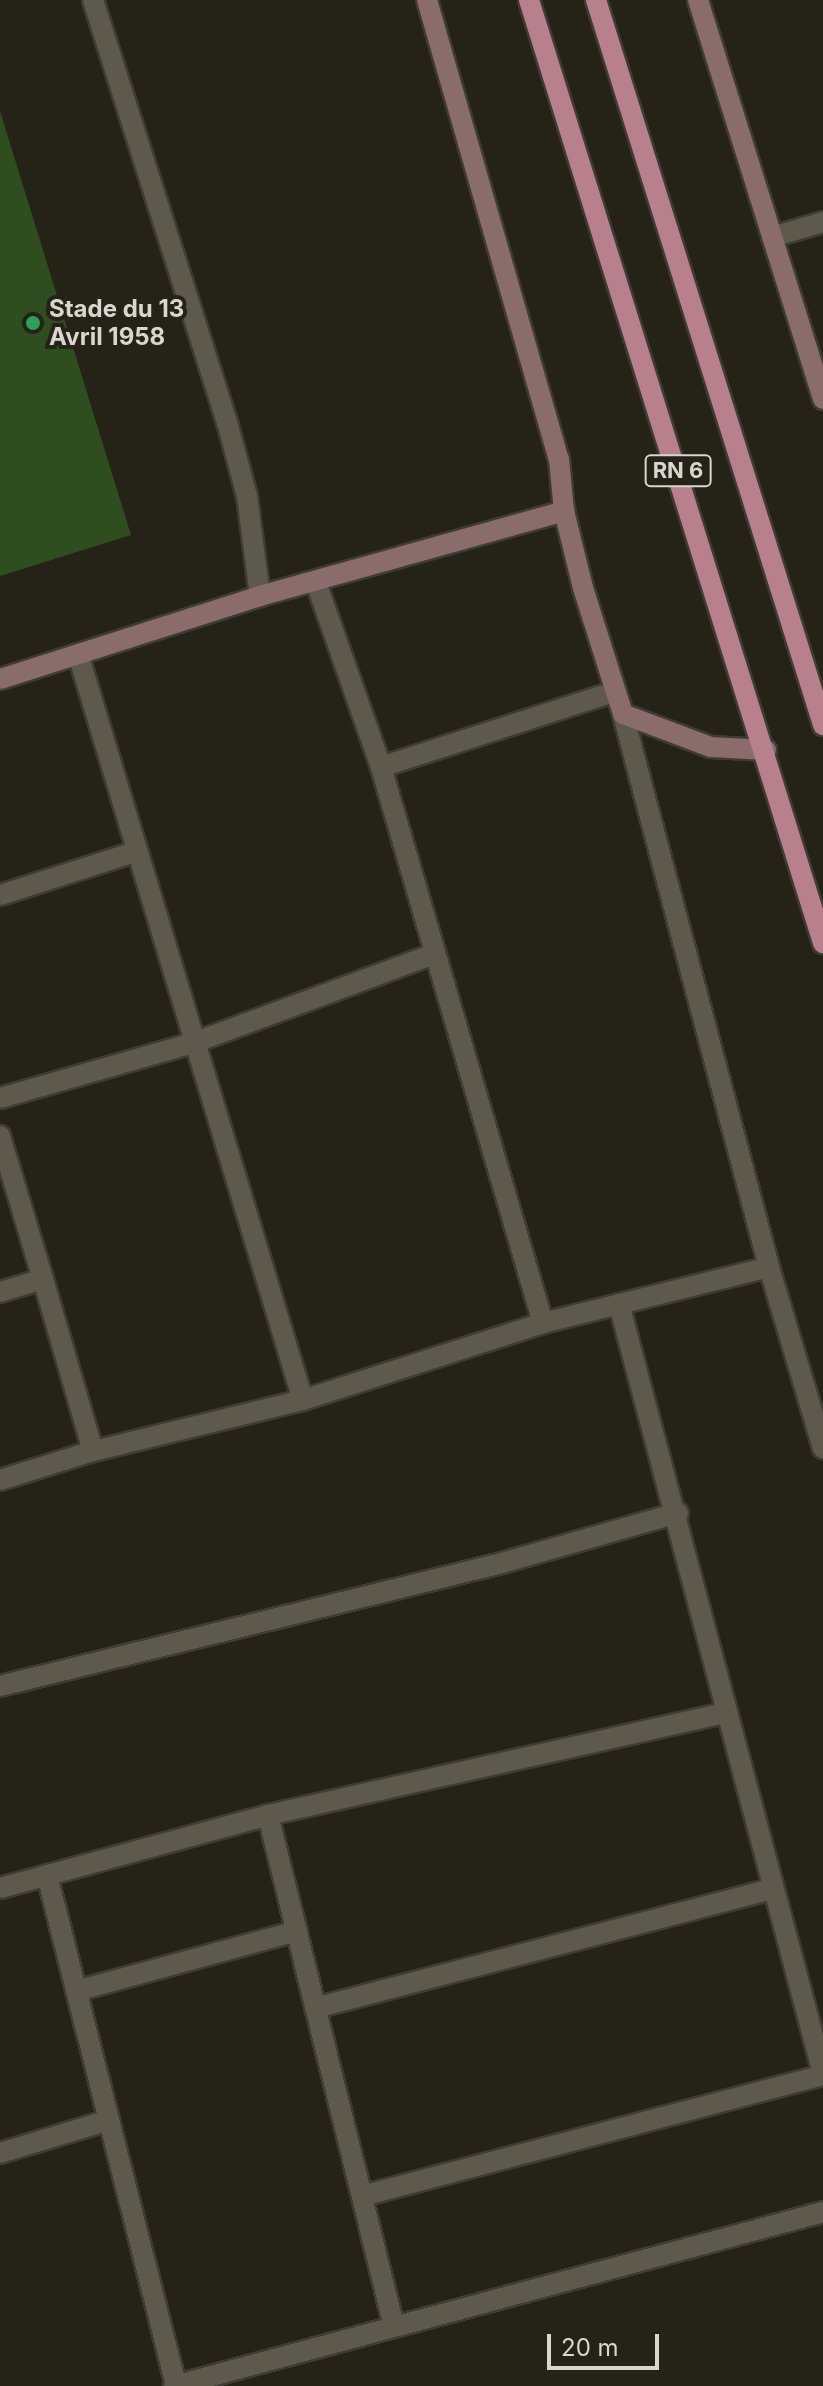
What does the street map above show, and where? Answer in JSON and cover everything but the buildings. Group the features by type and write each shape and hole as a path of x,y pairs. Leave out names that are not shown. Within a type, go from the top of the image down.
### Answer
{"main road":[{"name":"RN 6","path":"529,0 766,750 823,943"},
{"name":"RN 6","path":"596,0 823,725"}],"street":[{"path":"93,0 227,422 250,511 260,596"},
{"path":"427,0 559,459 564,511 613,692 623,714 769,1267 823,1448"},
{"path":"698,0 823,399"},
{"path":"772,237 823,222"},
{"path":"0,679 260,596 564,511"},
{"path":"316,582 381,767 543,1323"},
{"path":"78,654 135,852 196,1042 303,1400"},
{"path":"381,767 613,692"},
{"path":"623,714 711,747 766,750"},
{"path":"0,895 135,852"},
{"path":"0,1098 196,1042 434,954"},
{"path":"0,1136 93,1451"},
{"path":"0,1480 93,1451 303,1400 543,1323 769,1267"},
{"path":"0,1292 43,1279"},
{"path":"362,2196 823,2074 723,1713 678,1513 619,1304"},
{"path":"0,1686 502,1563 678,1513"},
{"path":"0,1888 268,1815 723,1713"},
{"path":"268,1815 394,2327"},
{"path":"47,1875 175,2386 823,2212"},
{"path":"315,2008 772,1889"},
{"path":"76,1991 297,1931"},
{"path":"0,2153 109,2120"}],"green space":[{"name":"Stade du 13 Avril 1958","path":"0,111 131,535 0,576"}],"place":[{"name":"Stade du 13 Avril 1958","path":"33,323"}]}
